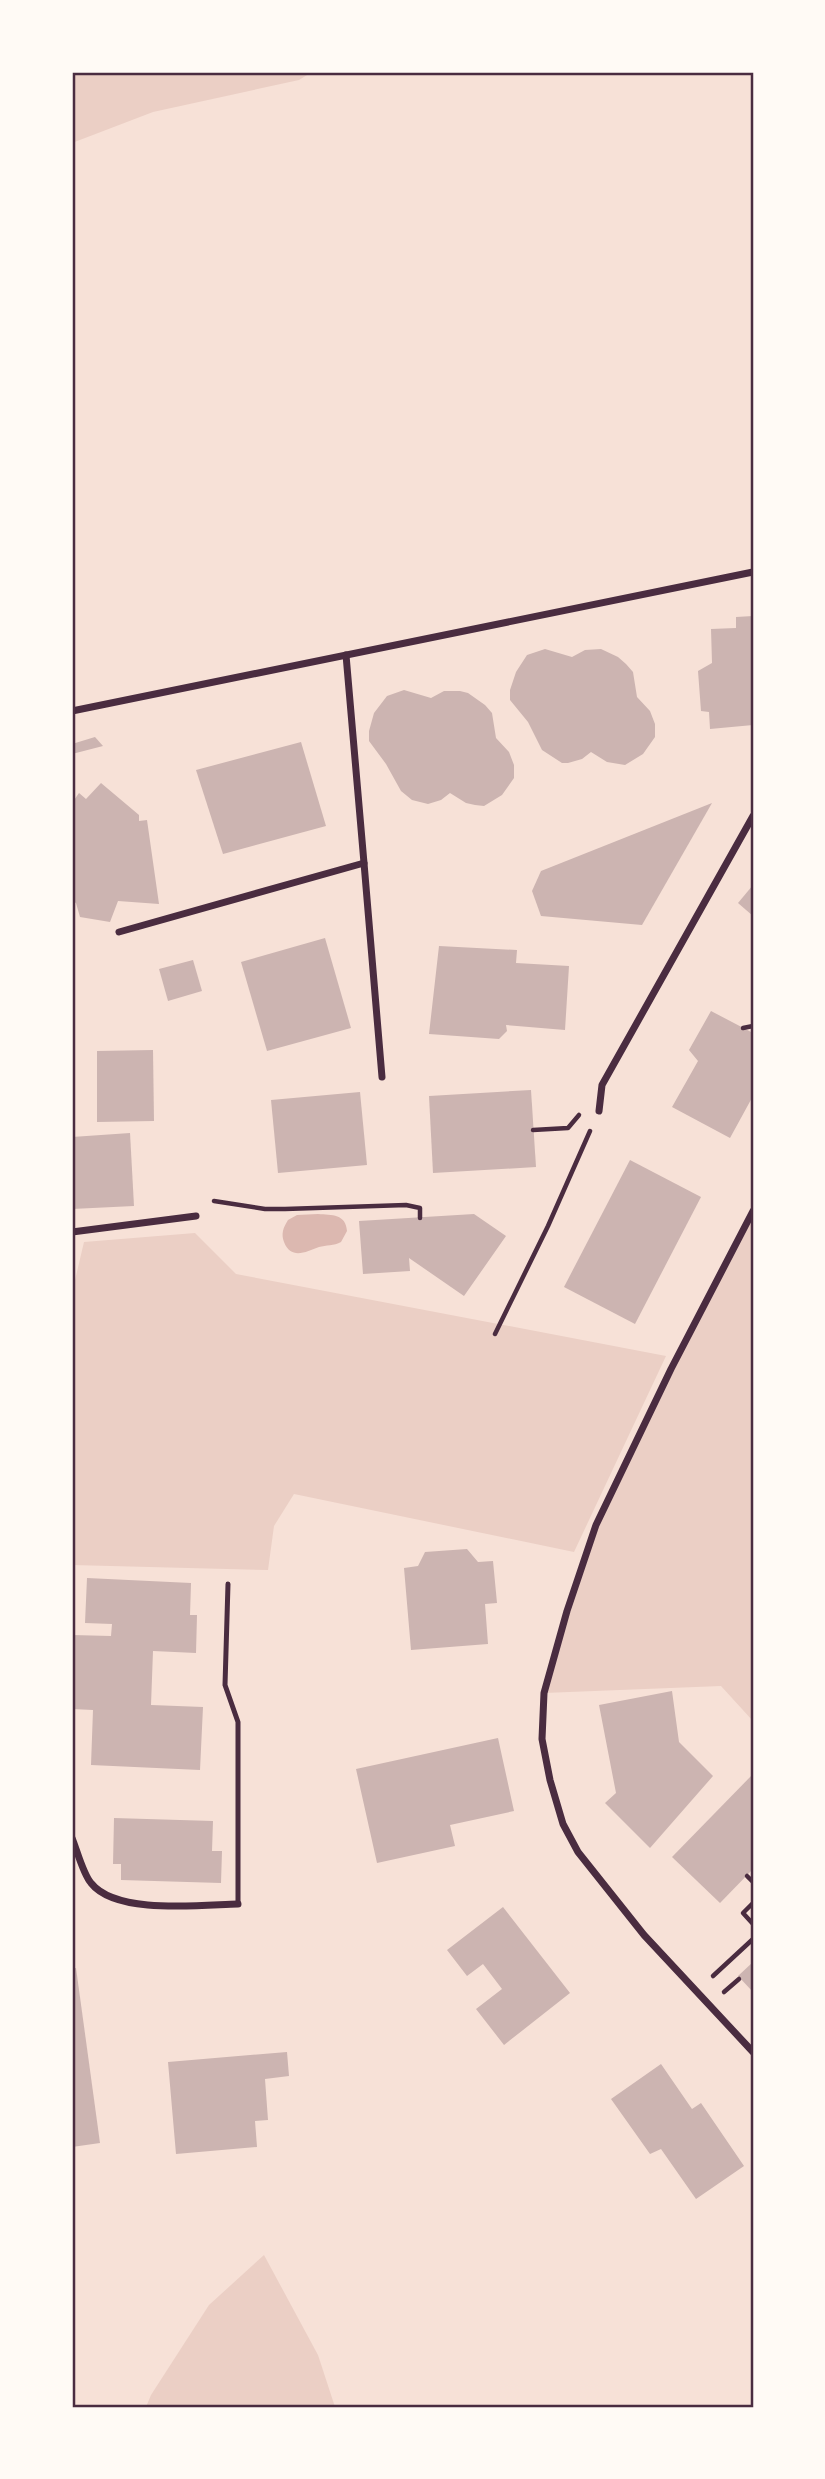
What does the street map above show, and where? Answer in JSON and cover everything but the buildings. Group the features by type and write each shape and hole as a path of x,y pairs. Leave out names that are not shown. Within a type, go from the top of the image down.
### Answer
{"street":[{"path":"72,710 753,572"},
{"path":"346,655 382,1077"},
{"path":"599,1111 602,1085 753,816"},
{"path":"119,932 364,863"},
{"path":"753,1211 671,1369 596,1525 544,1693 542,1739 563,1825 578,1852 644,1935 753,2052"},
{"path":"72,1232 196,1216"},
{"path":"72,1838 91,1884 116,1901 173,1907 238,1904"}],"lane":[{"path":"228,1584 225,1685 238,1721 238,1904"}],"path":[{"path":"743,1028 753,1027"},
{"path":"533,1130 568,1128 586,1106"},
{"path":"495,1334 548,1226 599,1111"},
{"path":"208,1200 265,1209 406,1205 419,1208 420,1217"},
{"path":"747,1875 753,1882"},
{"path":"753,1903 743,1913 753,1924"},
{"path":"713,1977 753,1939"},
{"path":"726,1990 739,1979"}],"shaded area":[{"path":"72,72 312,72 299,80 153,112 72,143"},
{"path":"753,1211 753,1721 721,1686 544,1693 596,1525"},
{"path":"318,1214 341,1218 344,1221 347,1231 341,1242 299,1253 287,1248 283,1236 288,1220 297,1215"},
{"path":"195,1233 236,1274 666,1356 574,1552 294,1494 274,1526 268,1570 72,1565 72,1293 84,1242"},
{"path":"264,2255 318,2355 335,2407 146,2407 209,2305"}]}
